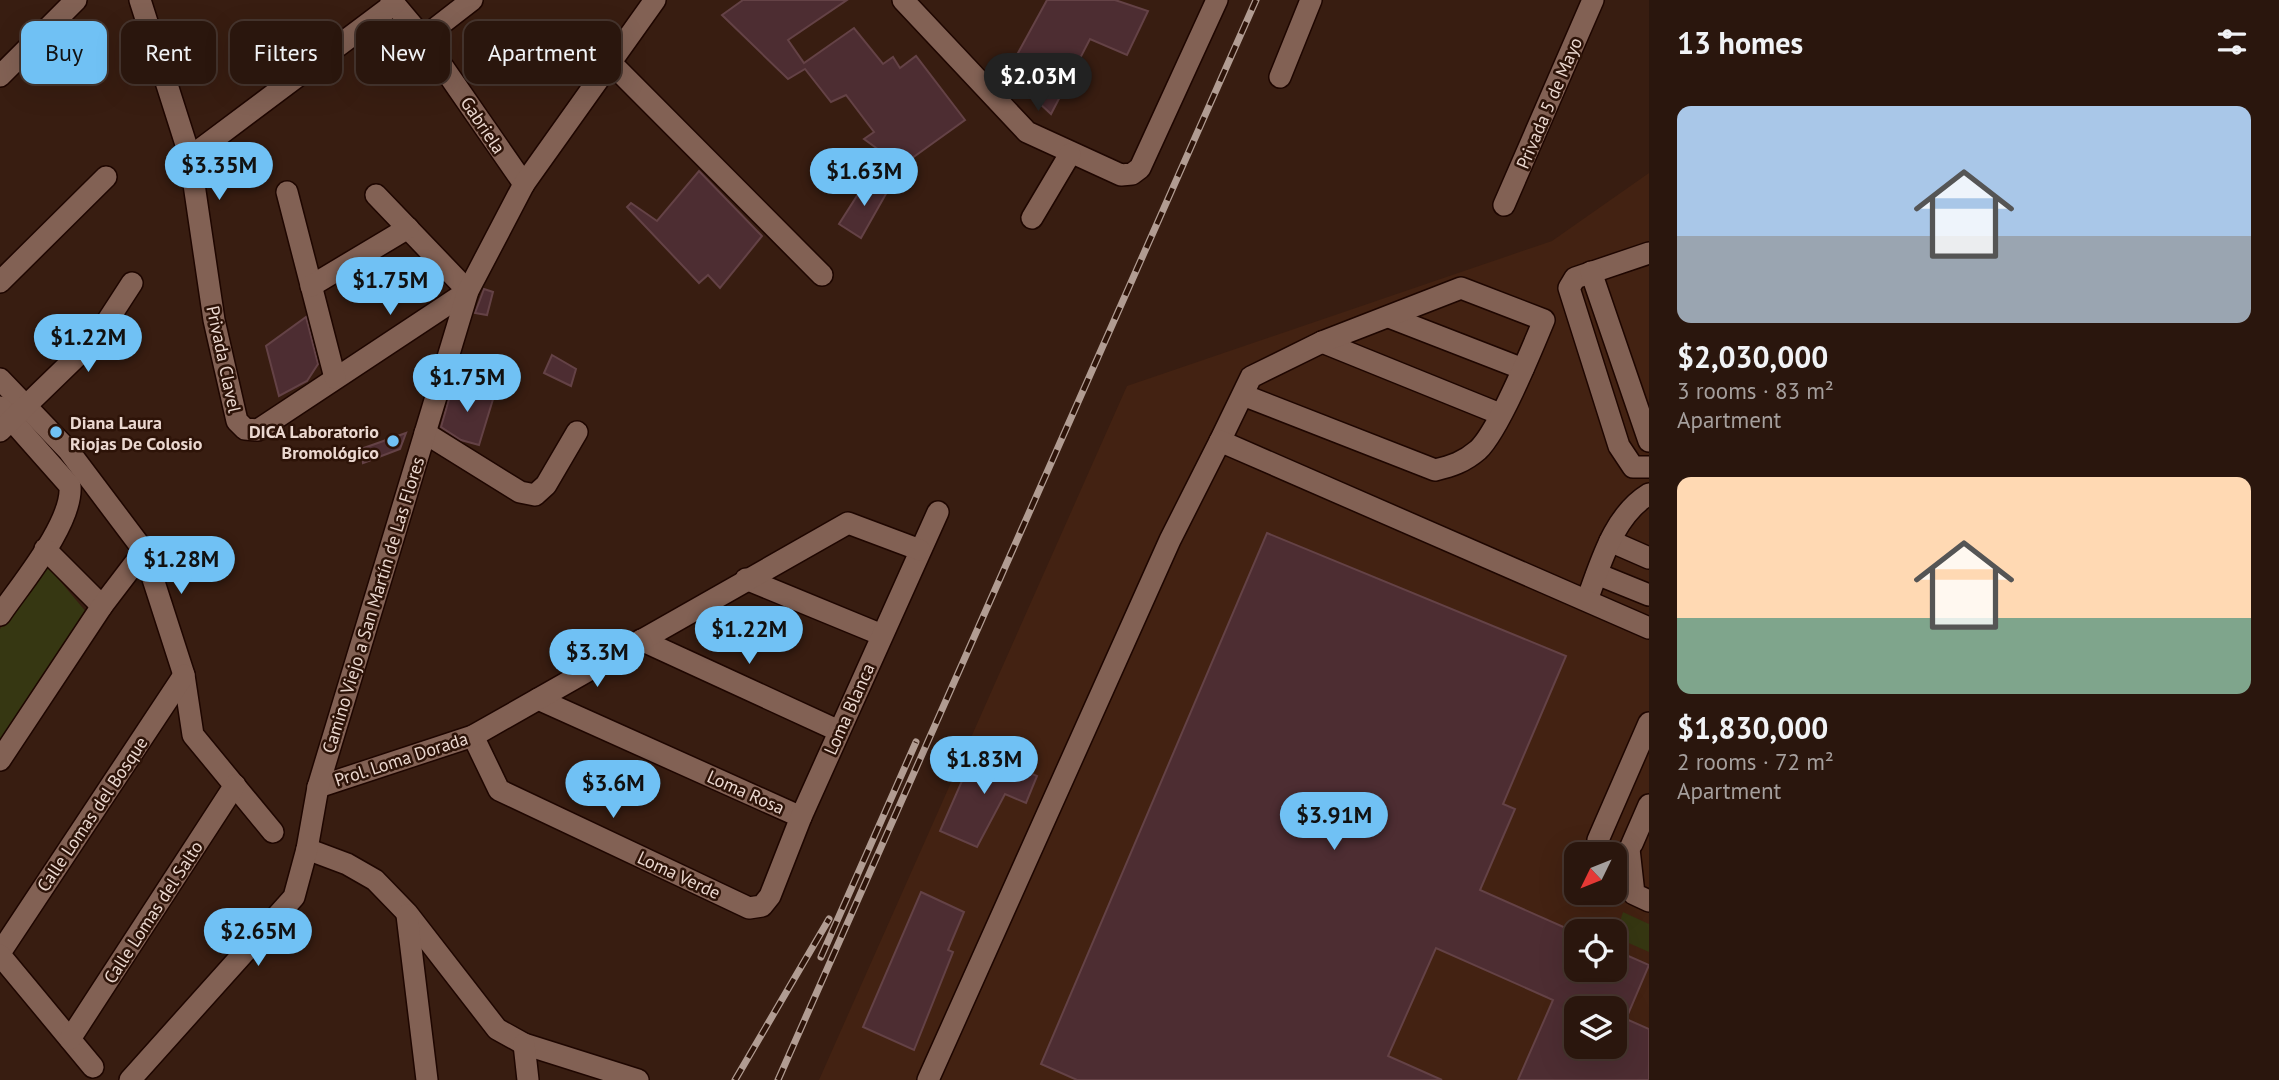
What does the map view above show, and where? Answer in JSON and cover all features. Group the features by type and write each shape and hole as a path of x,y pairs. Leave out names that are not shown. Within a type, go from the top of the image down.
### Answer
{"street":[{"name":"Privada Clavel","path":"140,0 190,157 214,320 237,421 245,429 258,430 335,378"},
{"path":"445,21 472,0"},
{"name":"Camino Viejo a San Martín de Las Flores","path":"621,47 655,0"},
{"path":"903,0 1027,132 1070,154 1121,175 1132,174 1140,168 1217,0"},
{"path":"1280,77 1311,0"},
{"name":"Privada 5 de Mayo","path":"1504,205 1593,0"},
{"path":"190,157 392,2"},
{"name":"Gabriela","path":"392,2 408,21"},
{"path":"0,76 9,56 70,3"},
{"path":"621,73 822,275"},
{"name":"Gabriela","path":"450,77 524,184"},
{"name":"Camino Viejo a San Martín de Las Flores","path":"130,1080 294,897 307,849 318,787 468,291 524,184 594,84"},
{"path":"1032,218 1070,154"},
{"path":"0,282 106,177"},
{"path":"287,192 335,378 468,291 376,195"},
{"path":"311,286 408,228"},
{"path":"1649,253 1574,278 1569,288 1619,446 1633,467 1649,467"},
{"path":"1591,272 1640,383 1649,441"},
{"path":"9,415 97,337 132,283"},
{"path":"928,1080 1164,552 1251,377 1322,342 1461,288 1544,320 1523,369 1480,448 1459,464 1435,470 1242,396"},
{"path":"1389,317 1523,369"},
{"path":"1322,342 1500,414"},
{"path":"0,379 9,415 70,486 69,505 45,549 0,615"},
{"path":"1604,396 1640,383"},
{"path":"9,415 68,450 144,551 184,675 193,735 273,832"},
{"path":"425,433 520,492 535,495 546,485 577,432"},
{"path":"1220,442 1649,628"},
{"path":"1587,600 1610,541 1630,509 1649,494"},
{"name":"Loma Blanca","path":"762,906 769,896 801,817 938,512"},
{"name":"Prol. Loma Dorada","path":"318,787 472,736 848,523 920,550"},
{"path":"1610,541 1649,558"},
{"path":"45,549 102,606"},
{"path":"0,760 102,606 144,551"},
{"path":"1597,574 1649,595"},
{"path":"746,579 882,635"},
{"path":"641,640 839,731"},
{"name":"Calle Lomas del Bosque","path":"0,954 184,675"},
{"name":"Loma Rosa","path":"538,699 801,817"},
{"path":"1598,840 1649,723"},
{"name":"Loma Verde","path":"472,736 499,790 749,908 762,906"},
{"name":"Calle Lomas del Salto","path":"70,1039 235,785"},
{"path":"1649,805 1631,847 1634,894 1649,901"},
{"path":"307,849 347,864 375,880 407,913 497,1029 524,1044 638,1080"},
{"path":"407,913 428,1080"},
{"path":"0,954 93,1067"},
{"path":"524,1044 528,1080"}],"shaded area":[{"path":"1649,173 1649,1080 819,1080 1127,386 1552,241"},
{"path":"45,563 87,613 0,743 0,629"},
{"path":"1623,912 1649,924 1649,952 1627,942 1627,919 1621,919"}],"building":[{"path":"743,0 847,0 788,40 804,63 854,28 883,64 893,57 900,68 916,56 965,120 901,166 864,139 874,132 846,95 831,102 805,69 788,79 722,15"},
{"path":"1047,0 1115,0 1148,11 1127,55 1090,39 1051,114 1007,73"},
{"path":"699,171 762,236 720,288 708,275 699,283 627,207 631,203 657,221"},
{"path":"869,177 887,192 861,238 839,224"},
{"path":"484,289 493,292 487,315 475,313"},
{"path":"306,317 318,364 307,381 279,396 266,346"},
{"path":"552,355 576,369 571,386 544,373"},
{"path":"453,385 494,396 479,445 461,440 441,427"},
{"name":"DICA Laboratorio Bromológico","path":"406,433 400,449 363,463 361,449"},
{"path":"1267,533 1566,656 1503,804 1515,809 1480,890 1564,927 1564,982 1627,982 1627,955 1649,965 1627,1017 1627,996 1564,996 1564,1059 1627,1059 1627,1019 1649,1029 1649,1080 1518,1080 1553,1000 1436,948 1388,1056 1442,1080 1077,1080 1041,1064"},
{"path":"976,749 1037,776 1026,803 1005,794 977,847 940,831"},
{"path":"921,892 964,912 948,950 953,952 914,1050 863,1027"}],"railway":[{"path":"778,1080 1256,0"},
{"path":"821,957 916,742"},
{"path":"735,1080 829,919"}],"place":[{"name":"Diana Laura Riojas De Colosio","path":"56,432"},
{"name":"DICA Laboratorio Bromológico","path":"393,441"}]}
